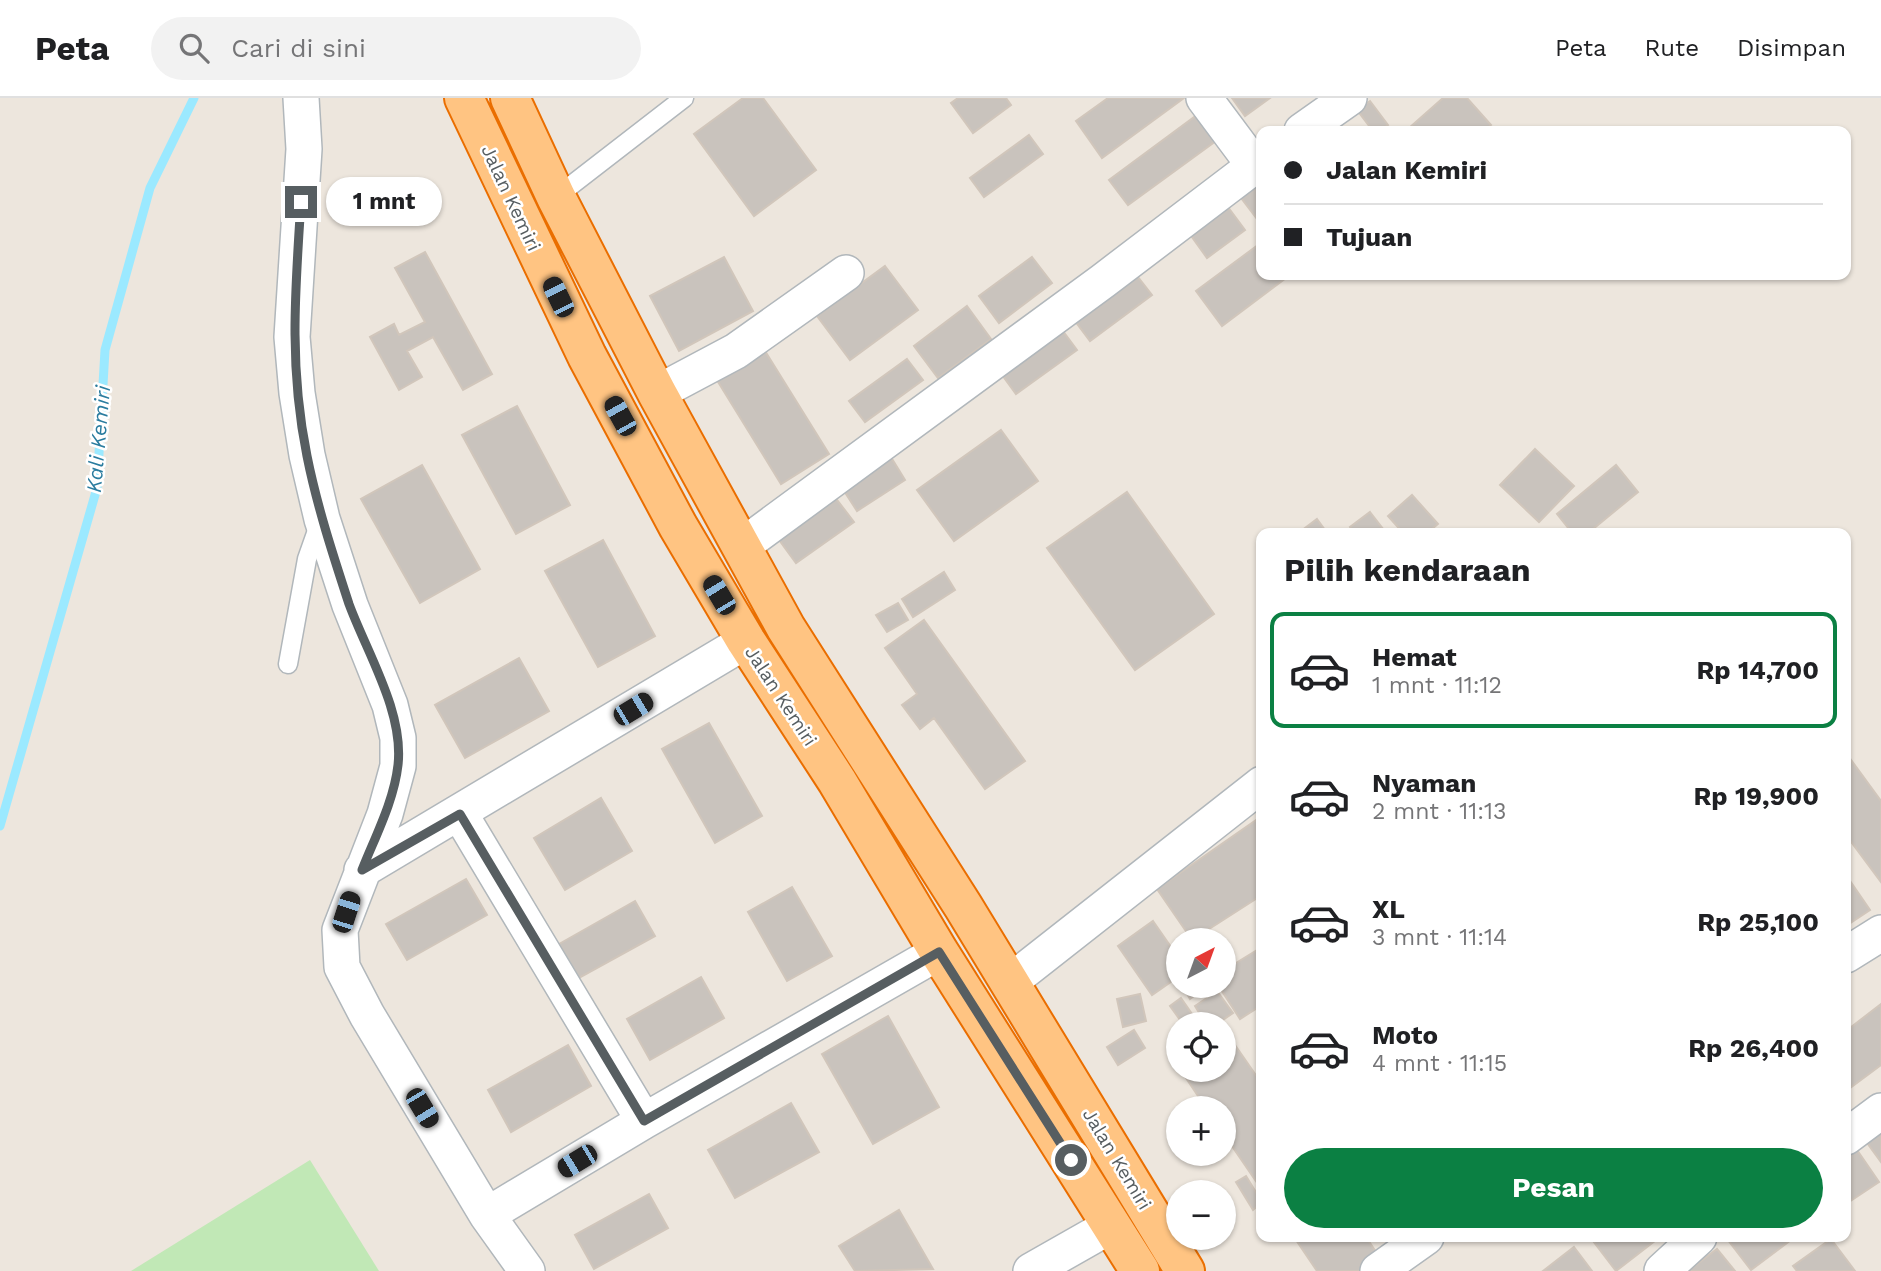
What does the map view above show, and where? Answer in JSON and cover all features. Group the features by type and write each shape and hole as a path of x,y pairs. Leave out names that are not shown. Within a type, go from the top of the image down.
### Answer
{"highway":[{"name":"Jalan Kemiri","path":"464,98 587,356 678,526 746,641 1140,1271"},
{"name":"Jalan Kemiri","path":"510,98 555,197 657,393 786,628 1010,982 1185,1271"}],"street":[{"path":"301,98 304,149 292,337 307,455 322,519 350,605 390,705 398,738 398,766 385,814 340,930 342,967 374,1026 487,1215 527,1271"},
{"path":"1204,98 1256,160"},
{"path":"1309,126 1349,98"},
{"path":"742,546 1103,281 1256,164"},
{"path":"657,393 736,351 846,273"},
{"path":"362,870 746,641"},
{"path":"1010,982 1256,789"},
{"path":"460,814 644,1121"},
{"path":"1851,952 1881,933"},
{"path":"487,1215 644,1121 939,952"},
{"path":"1851,1133 1881,1111"},
{"path":"1031,1271 1112,1225"},
{"path":"1378,1271 1419,1242"},
{"path":"1662,1271 1694,1242"}],"lane":[{"path":"555,197 684,98"},
{"path":"288,664 307,559 322,519"}],"green space":[{"path":"310,1160 379,1271 131,1271"}],"building":[{"path":"743,98 763,98 816,170 754,216 694,134"},
{"path":"958,98 1006,98 1011,105 973,133 951,103"},
{"path":"1108,98 1184,98 1102,158 1076,121"},
{"path":"1232,98 1270,98 1245,116"},
{"path":"1443,98 1467,98 1491,125 1490,126 1411,126"},
{"path":"1370,101 1388,125 1369,126 1357,110"},
{"path":"1201,112 1220,138 1128,205 1109,180"},
{"path":"1029,135 1043,154 984,197 970,178"},
{"path":"1256,174 1256,218 1235,190"},
{"path":"1222,199 1245,230 1207,258 1184,226"},
{"path":"1256,246 1256,280 1283,280 1222,326 1196,291"},
{"path":"425,252 492,374 463,390 433,337 407,351 422,377 399,390 370,337 394,324 399,335 425,322 395,268"},
{"path":"724,257 753,311 679,351 650,296"},
{"path":"1032,257 1052,283 999,323 979,296"},
{"path":"885,266 918,310 850,360 817,316"},
{"path":"1131,268 1152,295 1090,341 1069,313"},
{"path":"967,306 991,339 938,378 914,346"},
{"path":"1057,323 1077,350 1016,394 997,368"},
{"path":"760,343 829,454 781,484 712,372"},
{"path":"907,359 923,380 865,422 849,401"},
{"path":"517,406 570,505 516,534 462,435"},
{"path":"1001,430 1038,481 954,541 917,490"},
{"path":"886,449 905,480 857,511 837,480"},
{"path":"1535,449 1574,486 1539,522 1500,485"},
{"path":"422,465 480,569 420,603 361,499"},
{"path":"1616,465 1638,492 1594,528 1568,528 1557,514"},
{"path":"831,492 854,522 796,563 774,533"},
{"path":"1127,492 1214,614 1135,670 1047,548"},
{"path":"1412,495 1438,524 1433,528 1399,528 1388,516"},
{"path":"1370,512 1382,528 1351,528"},
{"path":"1317,519 1324,528 1305,528"},
{"path":"603,540 655,636 598,667 545,571"},
{"path":"944,572 955,590 913,617 902,599"},
{"path":"898,603 908,620 887,632 876,615"},
{"path":"924,620 1025,761 985,789 934,718 920,729 902,705 917,694 885,648"},
{"path":"519,658 549,711 465,758 435,705"},
{"path":"709,723 762,816 715,843 662,749"},
{"path":"1851,760 1881,801 1881,882 1851,842"},
{"path":"601,798 632,851 565,890 534,838"},
{"path":"1256,820 1256,899 1211,928 1184,928 1157,889"},
{"path":"466,879 487,915 407,960 386,924"},
{"path":"1851,882 1870,910 1851,923"},
{"path":"792,887 832,956 787,981 748,912"},
{"path":"635,901 655,936 579,978 559,944"},
{"path":"1153,921 1166,940 1166,985 1152,995 1118,946"},
{"path":"1256,951 1256,1009 1240,1019 1226,998 1236,998 1236,963"},
{"path":"701,977 724,1018 650,1060 627,1019"},
{"path":"1140,994 1146,1021 1123,1027 1117,999"},
{"path":"1181,998 1191,1012 1174,1012 1170,1006"},
{"path":"1207,998 1222,998 1232,1012 1199,1012 1195,1006"},
{"path":"1881,1004 1881,1065 1851,1087 1851,1027"},
{"path":"888,1016 939,1107 873,1144 822,1054"},
{"path":"1134,1030 1145,1048 1118,1065 1107,1047"},
{"path":"568,1045 591,1086 511,1132 488,1090"},
{"path":"1236,1046 1256,1075 1256,1181 1236,1152 1236,1096 1198,1096 1189,1082 1236,1082"},
{"path":"791,1103 819,1152 735,1198 708,1150"},
{"path":"1881,1122 1881,1162 1862,1136"},
{"path":"1855,1147 1879,1182 1851,1201 1851,1150"},
{"path":"1246,1176 1256,1192 1256,1207 1253,1210 1236,1182"},
{"path":"649,1194 668,1228 594,1269 575,1235"},
{"path":"899,1210 933,1269 855,1271 839,1246"},
{"path":"1297,1242 1369,1242 1382,1261 1367,1271 1317,1271"},
{"path":"1594,1242 1654,1242 1616,1271"},
{"path":"1730,1242 1788,1242 1751,1270"},
{"path":"1827,1242 1833,1242 1855,1271 1797,1271 1793,1266"},
{"path":"1574,1247 1592,1271 1543,1271"},
{"path":"1717,1249 1735,1271 1688,1271"}],"waterway":[{"name":"Kali Kemiri","path":"0,826 97,488 105,350 150,188 194,98"}],"route":[{"path":"301,202 292,337 297,393 307,455 322,519 350,605 390,705 398,738 398,766 385,814 362,870 460,814 644,1121 939,952 1071,1160"}]}
